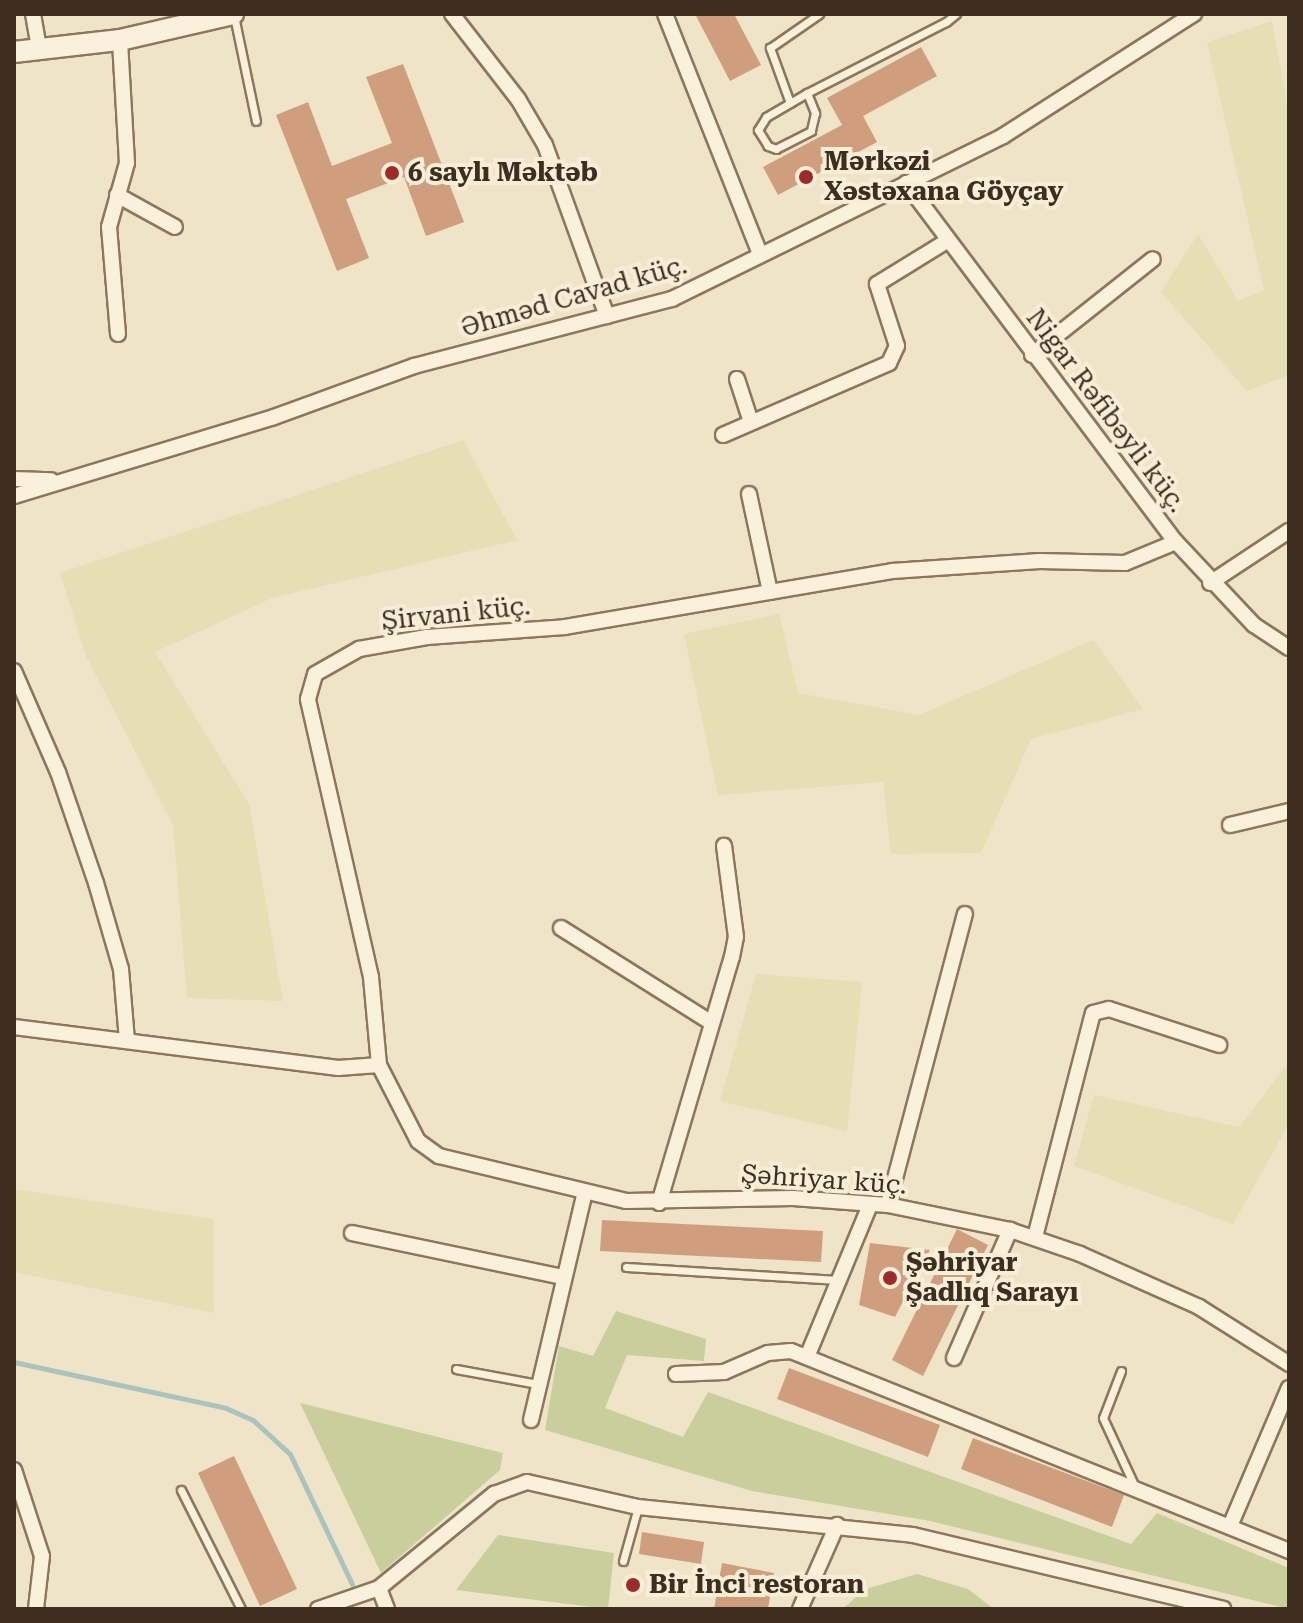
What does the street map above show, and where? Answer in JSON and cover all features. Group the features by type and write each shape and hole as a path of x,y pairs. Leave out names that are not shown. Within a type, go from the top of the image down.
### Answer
{"street":[{"path":"33,14 39,49"},
{"path":"14,52 120,40 233,14"},
{"path":"452,14 538,132 607,316"},
{"path":"665,14 760,254"},
{"name":"Əhməd Cavad küç.","path":"14,496 274,417 414,366 672,299 1030,120 1194,14"},
{"path":"118,334 109,227 127,163 120,40"},
{"name":"Nigar Rəfibəyli küç.","path":"906,183 1032,355 1176,542 1210,583 1254,625 1289,648"},
{"path":"117,195 175,227"},
{"path":"723,435 889,363 897,346 877,284 947,241"},
{"path":"1032,355 1153,259"},
{"path":"737,379 751,422"},
{"path":"14,479 64,480"},
{"path":"749,494 770,592"},
{"path":"1210,583 1289,531"},
{"name":"Şirvani küç.","path":"379,1065 371,977 308,699 315,674 348,653 393,641 565,627 892,571 1040,561 1125,563 1176,542"},
{"path":"14,671 58,772 96,883 121,969 127,1041"},
{"path":"1230,825 1289,811"},
{"path":"659,1203 736,937 724,846"},
{"path":"888,1205 965,914"},
{"path":"561,928 712,1023"},
{"path":"1035,1237 1093,1013 1109,1009 1219,1045"},
{"path":"14,1027 338,1068 379,1065"},
{"name":"Şəhriyar küç.","path":"379,1065 418,1141 431,1153 584,1195 659,1203 740,1196 888,1205 1010,1230 1035,1237 1199,1307 1289,1364"},
{"path":"531,1420 562,1277 584,1195"},
{"path":"807,1357 870,1205"},
{"path":"954,1358 1010,1230"},
{"path":"352,1233 562,1277"},
{"path":"676,1374 724,1372 778,1350 807,1357 1289,1551"},
{"path":"1230,1526 1289,1388"},
{"path":"14,1470 42,1556 36,1609"},
{"path":"318,1609 379,1588 507,1487 527,1482 638,1507 913,1535 1223,1609"},
{"path":"800,1609 837,1525"},
{"path":"379,1588 387,1609"}],"lane":[{"path":"233,14 256,121"},
{"path":"790,103 770,48 819,14"},
{"path":"807,93 815,113 811,131 776,149 768,146 758,130 759,122 807,93 956,14"},
{"path":"626,1267 839,1280"},
{"path":"456,1369 538,1384"},
{"path":"1121,1371 1103,1418 1136,1489"},
{"path":"181,1490 241,1609"},
{"path":"623,1561 638,1507"}],"shaded area":[{"path":"1272,21 1289,115 1289,375 1247,391 1161,292 1198,234 1238,301 1264,290 1207,42"},
{"path":"463,440 517,540 272,598 155,652 249,804 283,1001 187,998 173,825 86,656 60,573"},
{"path":"779,614 798,693 919,715 1094,640 1143,709 1031,739 981,853 891,854 883,782 718,795 684,634"},
{"path":"756,974 862,982 847,1131 720,1101"},
{"path":"1289,1062 1289,1124 1233,1224 1074,1166 1094,1095 1239,1127"},
{"path":"14,1189 213,1219 214,1313 14,1272"}],"green space":[{"path":"616,1311 706,1339 704,1361 627,1355 605,1408 683,1437 708,1392 1131,1544 1157,1513 1289,1568 1289,1609 930,1521 752,1491 545,1430 559,1346 593,1356"},
{"path":"300,1403 503,1453 500,1470 381,1573"},
{"path":"498,1535 614,1553 608,1609 456,1590"},
{"path":"917,1574 968,1589 994,1609 842,1609 866,1589"}],"building":[{"path":"695,14 734,14 761,65 730,81"},
{"path":"921,47 937,76 863,116 877,142 778,195 763,167 842,125 827,98"},
{"path":"403,64 464,222 426,236 404,177 346,199 369,258 337,271 276,115 308,102 332,166 392,143 366,77"},
{"path":"602,1220 823,1231 821,1262 600,1251"},
{"path":"957,1229 988,1245 923,1376 892,1360"},
{"path":"870,1243 930,1250 895,1317 859,1305"},
{"path":"789,1368 940,1425 928,1457 777,1399"},
{"path":"973,1438 1124,1495 1112,1527 961,1469"},
{"path":"234,1456 297,1589 260,1606 198,1473"},
{"path":"642,1532 704,1542 701,1564 639,1554"},
{"path":"722,1563 774,1573 768,1609 714,1609"}],"waterway":[{"path":"14,1362 226,1408 253,1420 290,1454 352,1584"}],"place":[{"name":"6 saylı Məktəb","path":"392,173"},
{"name":"Mərkəzi Xəstəxana Göyçay","path":"806,177"},
{"name":"Şəhriyar Şadlıq Sarayı","path":"890,1278"},
{"name":"Bir İnci restoran","path":"633,1585"}]}
